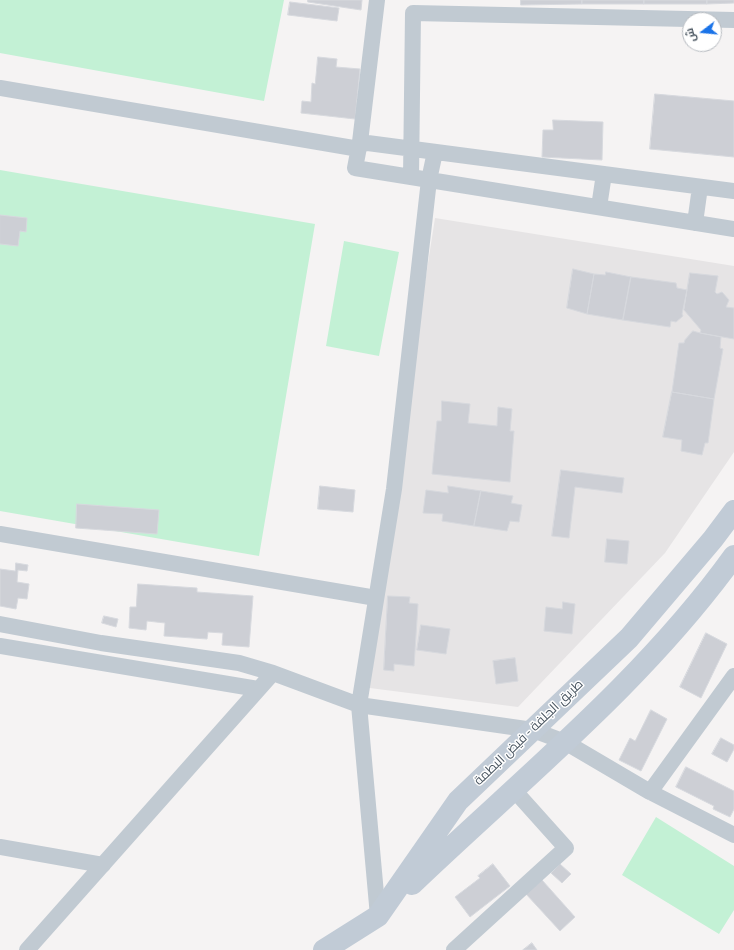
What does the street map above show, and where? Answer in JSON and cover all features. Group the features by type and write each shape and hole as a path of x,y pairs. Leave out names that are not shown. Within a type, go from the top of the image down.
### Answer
{"main road":[{"name":"طريق الجلفة - فيض البطمة","path":"324,950 378,916 458,801 629,638 713,539 734,511"},
{"path":"378,916 615,695 663,644 734,556"}],"street":[{"path":"377,0 355,168 734,228"},
{"path":"411,177 413,7 734,20"},
{"path":"0,88 359,145 411,148 734,191"},
{"path":"378,916 359,705 394,489 429,180 435,152"},
{"path":"599,207 604,174"},
{"path":"695,223 700,187"},
{"path":"0,534 376,598"},
{"path":"0,624 101,643 239,663 273,673 359,705 533,730 565,742 650,792 734,835"},
{"path":"0,646 258,689"},
{"path":"27,950 273,673"},
{"path":"650,792 734,676"},
{"path":"454,950 566,848 514,790"},
{"path":"0,847 103,865"}],"shaded area":[{"path":"435,218 734,266 734,452 665,553 518,707 362,687"}],"green space":[{"path":"0,0 284,0 264,101 0,53"},
{"path":"0,170 315,224 259,556 0,511"},
{"path":"344,241 399,252 379,356 326,346"},
{"path":"656,817 734,866 734,910 719,934 622,875"}],"building":[{"path":"308,0 362,0 361,10 308,2"},
{"path":"521,0 582,0 582,4 521,5"},
{"path":"582,0 644,0 644,4 582,4"},
{"path":"644,0 707,0 707,4 644,4"},
{"path":"707,0 734,0 734,3 707,4"},
{"path":"290,2 339,8 337,21 288,15"},
{"path":"318,57 337,59 336,67 360,69 355,119 301,113 302,101 311,102 312,83 315,84"},
{"path":"655,94 734,101 734,157 650,149"},
{"path":"553,120 603,122 602,160 542,157 543,130 553,130"},
{"path":"0,215 27,218 26,232 20,231 18,246 0,244"},
{"path":"573,269 594,274 587,314 567,308"},
{"path":"606,272 631,277 623,320 587,314 594,274 605,275"},
{"path":"690,273 718,276 715,292 717,294 722,292 729,300 726,307 734,308 734,339 700,333 701,330 684,310"},
{"path":"631,277 676,283 677,288 687,290 682,314 683,316 676,322 671,321 670,327 623,320"},
{"path":"693,331 721,337 720,348 723,349 714,399 672,392 679,343 684,343"},
{"path":"672,392 714,399 708,443 705,443 702,455 681,451 682,440 663,437"},
{"path":"442,401 470,404 468,423 497,426 498,407 512,409 510,431 514,431 510,482 432,474 437,421 441,421"},
{"path":"561,470 624,478 622,493 575,487 569,538 552,536"},
{"path":"320,486 355,490 353,512 318,509"},
{"path":"448,486 481,491 474,526 442,521 443,514 423,513 426,490 448,493"},
{"path":"481,491 513,496 511,503 522,505 519,522 510,521 507,531 474,526"},
{"path":"77,504 159,510 157,534 76,528"},
{"path":"607,539 629,541 627,564 605,562"},
{"path":"16,563 28,565 27,571 18,570 17,582 29,584 27,599 18,598 16,609 0,606 0,569 15,571"},
{"path":"138,584 197,588 197,592 253,596 249,647 222,645 223,633 208,632 207,639 164,636 165,623 147,621 146,630 129,628 130,607 136,607"},
{"path":"388,596 410,597 409,603 418,604 414,666 394,664 394,671 384,670"},
{"path":"563,602 575,604 572,634 544,631 546,607 562,609"},
{"path":"104,616 118,619 116,627 102,623"},
{"path":"421,625 450,629 446,654 417,650"},
{"path":"706,633 727,644 701,698 680,687"},
{"path":"515,658 518,681 496,684 493,661"},
{"path":"651,710 667,719 641,771 619,760 630,738 635,741"},
{"path":"721,738 734,745 734,749 727,762 712,754"},
{"path":"686,767 734,791 734,809 730,817 713,809 714,806 676,787"},
{"path":"493,864 510,886 470,917 455,897 480,878 478,876"},
{"path":"560,864 571,874 562,883 551,873"},
{"path":"542,880 575,917 560,931 526,894"},
{"path":"532,943 537,950 523,950"}]}
